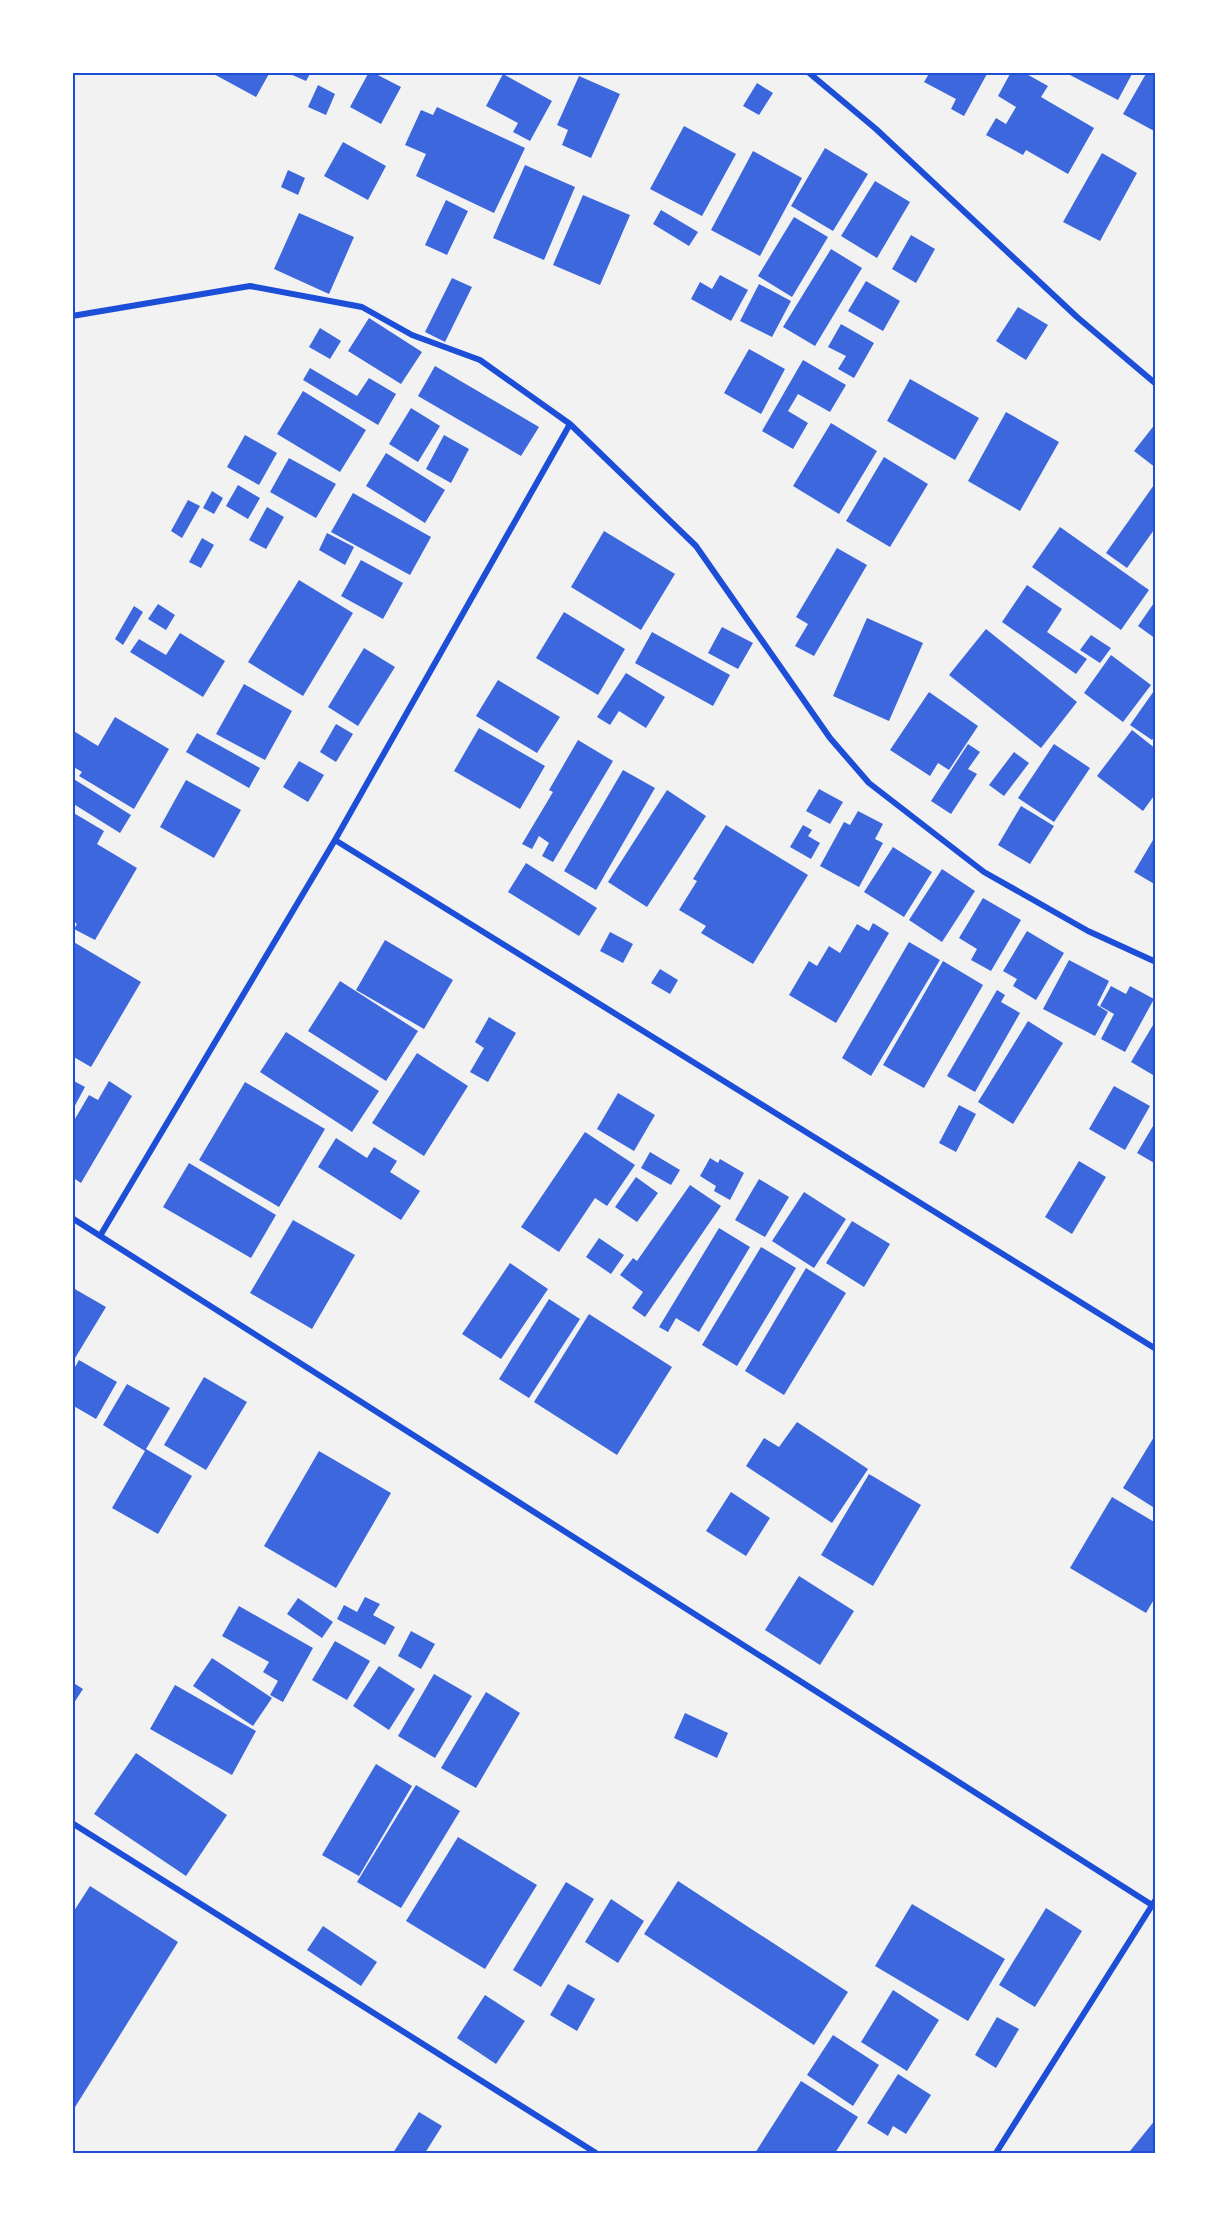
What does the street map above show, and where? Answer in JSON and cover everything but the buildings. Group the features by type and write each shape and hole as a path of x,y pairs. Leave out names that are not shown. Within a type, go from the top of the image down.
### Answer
{"street":[{"path":"808,72 876,129 1077,317 1156,384"},
{"path":"72,316 250,286 362,307 411,335 480,360 570,424 696,546 830,738 869,783 984,872 1088,931 1156,962"},
{"path":"100,1236 335,840 570,424"},
{"path":"335,840 1156,1349"},
{"path":"72,1218 1154,1902 996,2153"},
{"path":"72,1822 596,2153"}]}
